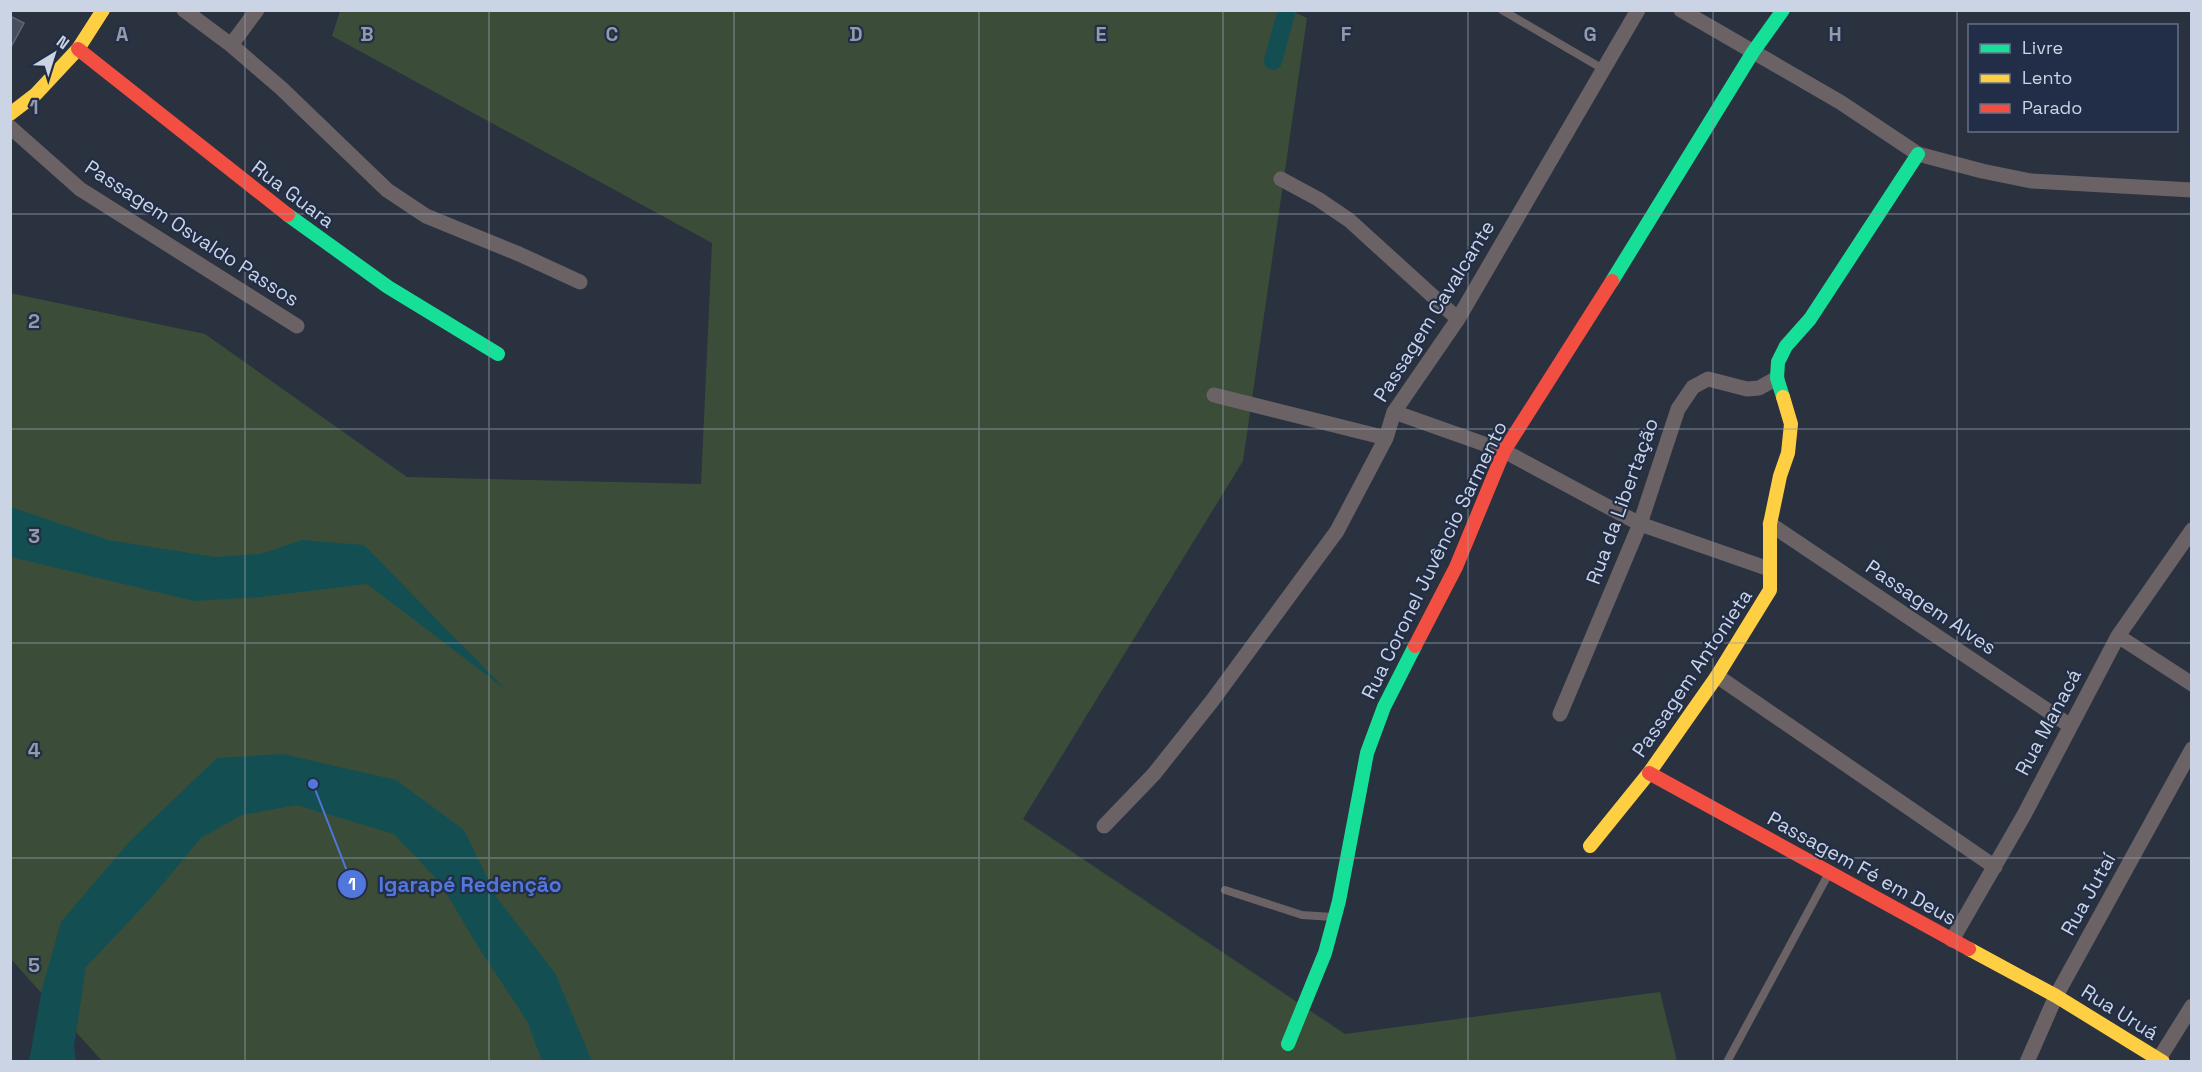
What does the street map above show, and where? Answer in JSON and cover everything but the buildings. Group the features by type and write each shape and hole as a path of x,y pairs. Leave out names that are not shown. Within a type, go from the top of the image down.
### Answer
{"street":[{"path":"10,114 36,94 78,49 103,10"},
{"path":"184,10 231,45 281,88 387,190 426,216 580,282"},
{"path":"231,45 257,10"},
{"name":"Passagem Cavalcante","path":"1104,826 1154,774 1212,701 1337,531 1386,438 1394,412 1458,319 1638,10"},
{"path":"1681,10 1840,102 1918,154 2031,181 2192,190"},
{"name":"Rua Coronel Juvêncio Sarmento","path":"1288,1044 1325,953 1335,917 1371,744 1384,707 1456,567 1504,451 1656,212 1753,52 1783,10"},
{"name":"Rua Guara","path":"78,49 291,219 374,278 498,354"},
{"name":"Passagem Osvaldo Passos","path":"10,127 80,189 297,326"},
{"path":"1777,378 1778,362 1786,346 1810,319 1918,154"},
{"path":"1281,179 1318,199 1349,220 1458,319"},
{"name":"Passagem Antonieta","path":"1590,846 1649,773 1716,676 1770,590 1770,524 1780,476 1788,453 1791,424 1777,378"},
{"name":"Rua da Libertação","path":"1560,714 1640,524 1678,409 1693,387 1708,379 1747,390 1759,388 1777,378"},
{"path":"1214,395 1386,438"},
{"path":"1394,412 1504,451 1640,524 1770,569"},
{"name":"Passagem Alves","path":"1770,524 2069,725"},
{"name":"Rua Manacá","path":"1952,940 2024,815 2069,725 2118,636 2192,530"},
{"path":"2118,636 2192,684"},
{"path":"1716,676 1995,867"},
{"name":"Rua Jutaí","path":"2027,1062 2056,996 2192,749"},
{"name":"Passagem Fé em Deus","path":"1649,773 2056,996"},
{"name":"Rua Uruá","path":"2056,996 2159,1061"},
{"path":"2159,1061 2192,1006"}],"lane":[{"path":"1502,10 1603,69"},
{"path":"1727,1062 1830,872"},
{"path":"1225,890 1302,915 1335,917"}],"shaded area":[{"path":"340,11 1292,11 1307,18 1243,461 1023,819 1345,1034 1660,992 1677,1061 102,1061 11,959 10,293 205,334 407,477 701,484 712,243 332,36"},
{"path":"11,507 108,540 215,557 261,554 302,540 364,545 505,689 367,584 261,597 194,601 11,557"},
{"path":"283,754 396,780 464,830 497,898 555,973 592,1061 542,1061 527,1021 477,945 441,884 394,834 297,805 242,815 201,838 151,898 86,967 74,1046 76,1061 29,1061 42,989 61,922 129,842 217,758"}],"waterway":[{"path":"1273,61 1287,10"}],"traffic: fast":[{"path":"1612,281 1753,52 1783,10"},
{"path":"1783,397 1777,378 1778,362 1786,346 1810,319 1918,154"},
{"path":"288,215 388,287 498,354"},
{"path":"1288,1044 1325,953 1339,901 1367,753 1384,707 1415,646"}],"traffic: slow":[{"path":"10,114 36,94 78,49 103,10"},
{"path":"1590,846 1649,773 1717,676 1770,590 1770,524 1780,476 1788,453 1791,424 1783,397"},
{"path":"1969,949 2056,996 2163,1062"}],"traffic: jam":[{"path":"78,49 288,215"},
{"path":"1415,646 1456,567 1504,451 1612,281"},
{"path":"1649,773 1969,949"}],"place":[{"name":"Igarapé Redenção","path":"313,784"}]}
